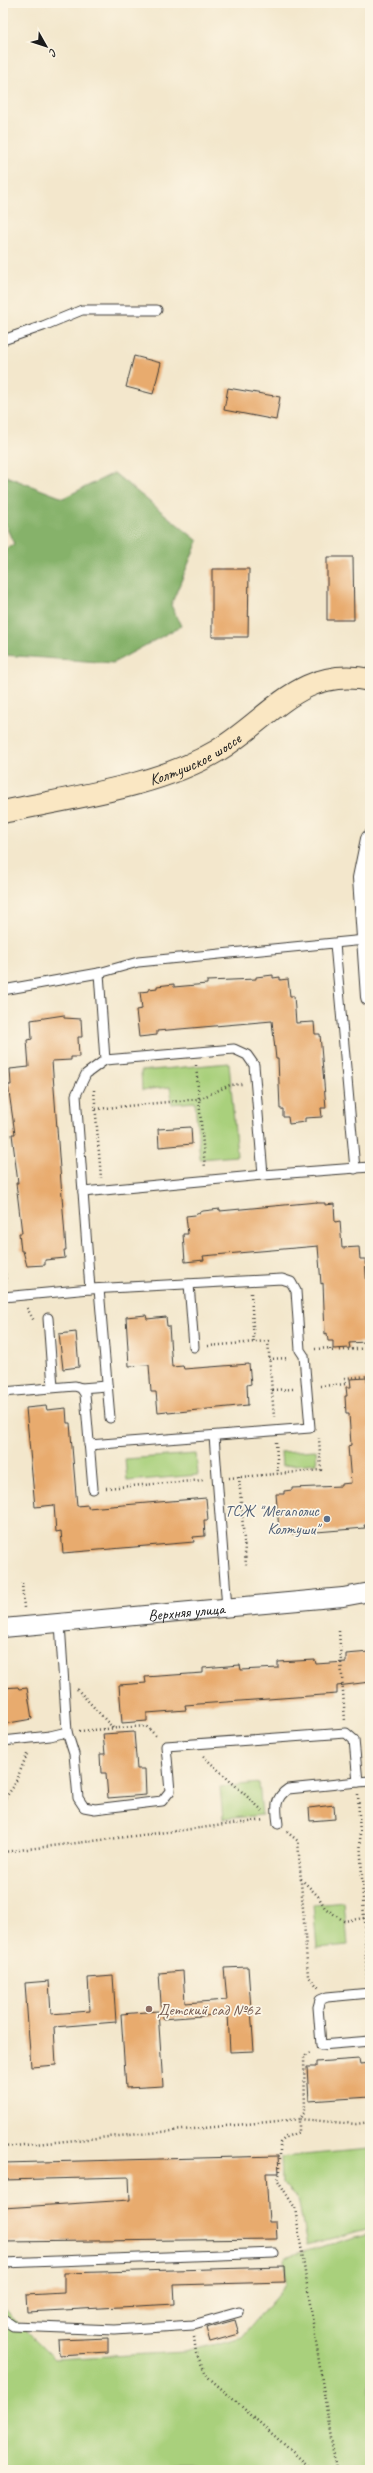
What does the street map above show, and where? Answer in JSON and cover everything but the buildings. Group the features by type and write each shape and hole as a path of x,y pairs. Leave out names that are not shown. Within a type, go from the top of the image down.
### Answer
{"main road":[{"name":"Колтушское шоссе","path":"3,812 158,778 217,751 290,697 318,680 341,676 370,680"}],"street":[{"path":"370,839 362,878 370,997"},
{"name":"Верхняя улица","path":"3,1628 343,1597 370,1592"}],"lane":[{"path":"3,340 82,310 157,310"},
{"path":"3,990 99,973 138,962 365,940"},
{"path":"335,944 355,1169"},
{"path":"99,973 105,1060"},
{"path":"110,1418 83,1192 76,1095 86,1074 105,1060 234,1049 246,1055 254,1065 263,1174"},
{"path":"83,1192 263,1174 370,1167"},
{"path":"5,1297 94,1289 282,1279 291,1282 296,1291 300,1350 304,1356 310,1428 89,1446"},
{"path":"189,1284 194,1347"},
{"path":"48,1318 53,1387"},
{"path":"3,1392 53,1387 75,1386 82,1388 107,1386"},
{"path":"82,1388 85,1394 92,1489"},
{"path":"214,1436 227,1608"},
{"path":"60,1623 67,1732 74,1754 78,1798 84,1806 95,1809 162,1801 170,1791 166,1746 346,1733 354,1740 358,1782"},
{"path":"3,1741 50,1736 67,1732"},
{"path":"275,1822 276,1804 280,1794 288,1789 370,1781"},
{"path":"369,1994 327,1997 320,2000 318,2007 321,2045 370,2041"},
{"path":"3,2263 274,2253"},
{"path":"3,2319 13,2326 115,2330 193,2325 239,2312"}],"path":[{"path":"195,1053 206,1180"},
{"path":"93,1069 102,1190"},
{"path":"96,1109 199,1098 230,1085 256,1083"},
{"path":"3,1254 5,1297"},
{"path":"250,1281 254,1342"},
{"path":"194,1347 268,1342 278,1474"},
{"path":"300,1350 370,1348"},
{"path":"269,1359 284,1358"},
{"path":"272,1390 346,1384 345,1378 369,1376 370,1379"},
{"path":"239,1477 246,1565"},
{"path":"22,1583 25,1613"},
{"path":"339,1631 346,1733"},
{"path":"64,1674 113,1728"},
{"path":"67,1732 146,1726 166,1746"},
{"path":"190,1744 275,1822 298,1841 308,1976 327,1997"},
{"path":"3,1801 14,1786 27,1755"},
{"path":"358,1782 369,1994"},
{"path":"3,1852 275,1822"},
{"path":"301,1879 318,1896 325,1908 344,1921 364,1918"},
{"path":"321,2045 304,2056 305,2112 299,2119 299,2132 286,2137 280,2143 280,2173 277,2179 295,2208 336,2470"},
{"path":"3,2147 299,2119 356,2124 370,2122"},
{"path":"193,2325 196,2353 207,2376 313,2470"}],"green space":[{"path":"114,473 198,541 171,605 181,626 113,663 3,655 3,550 14,544 3,520 3,475 63,498"},
{"path":"229,1063 237,1156 200,1159 195,1102 172,1104 170,1087 142,1090 141,1071"},
{"path":"316,1450 317,1463 282,1466 281,1452"},
{"path":"196,1454 198,1475 127,1481 125,1459"},
{"path":"259,1783 262,1815 223,1819 220,1787"},
{"path":"344,1902 348,1945 317,1948 313,1905"},
{"path":"370,2149 370,2228 307,2245 298,2199 282,2183 281,2157"},
{"path":"370,2233 370,2470 3,2470 3,2307 55,2359 185,2352 242,2337 286,2285 285,2257"}],"place":[{"name":"ТСЖ \"Мегаполис Колтуши\"","path":"327,1519"},
{"name":"Детский сад №62","path":"149,2009"}]}
